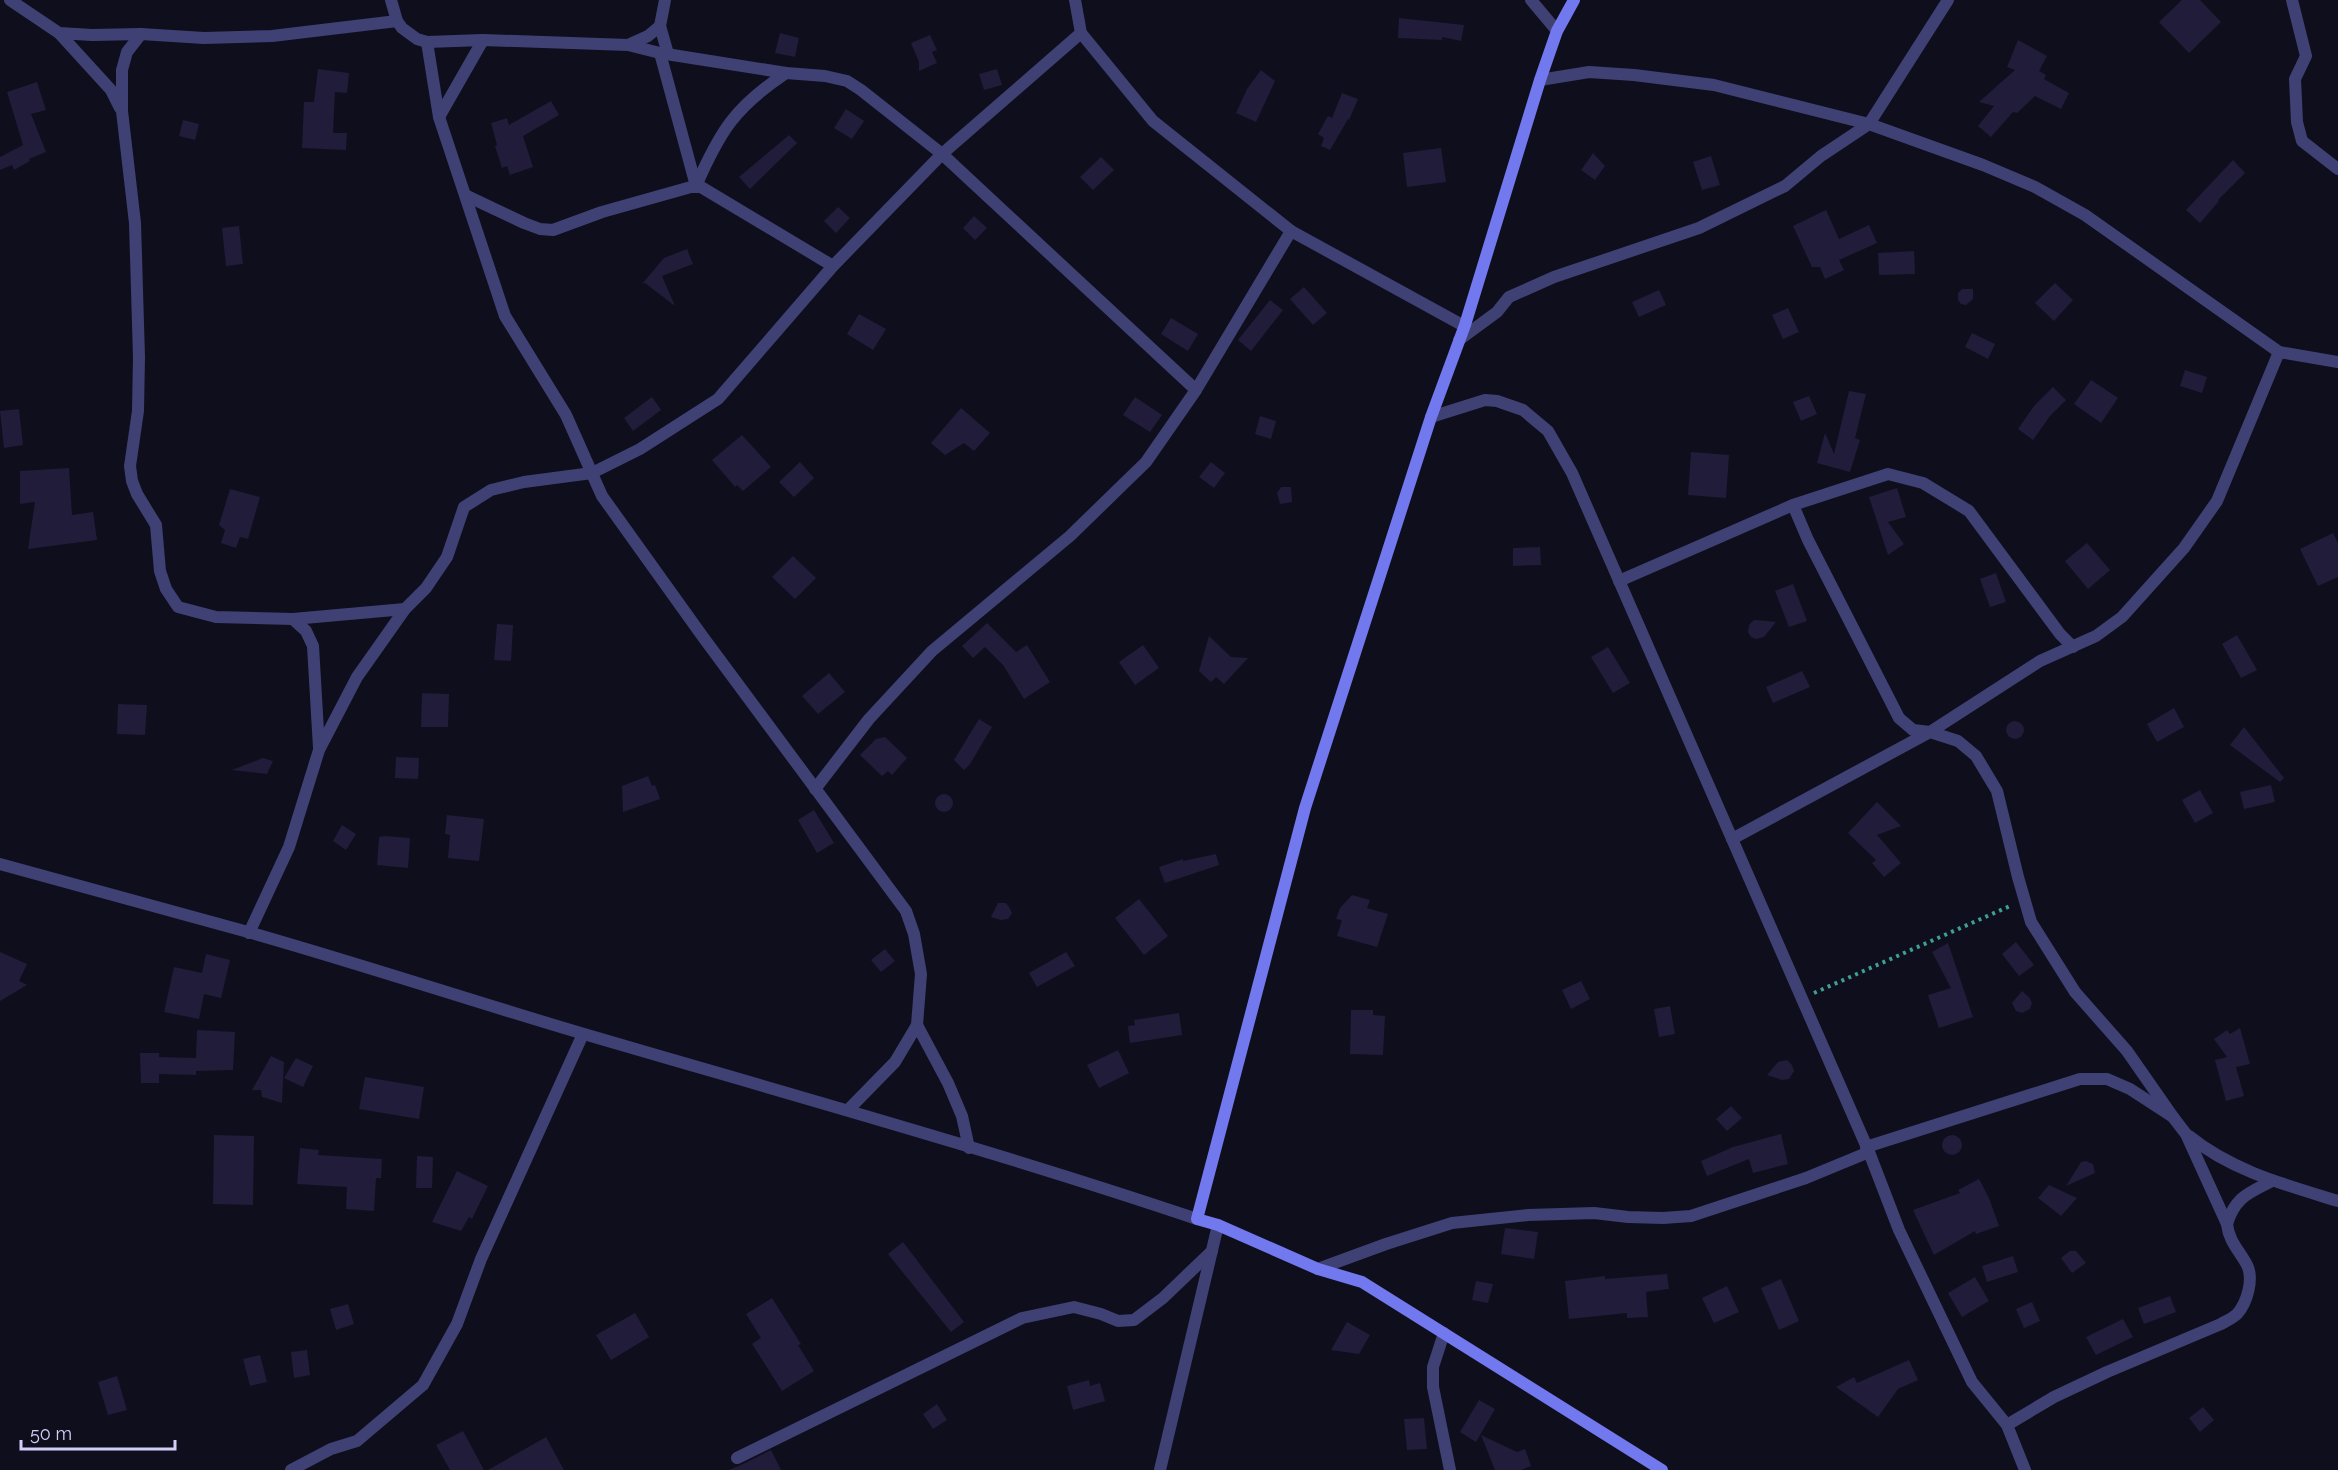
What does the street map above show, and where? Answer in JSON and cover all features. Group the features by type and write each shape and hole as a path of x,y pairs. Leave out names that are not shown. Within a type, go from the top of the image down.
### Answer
{"street":[{"path":"10,0 59,33 111,90 122,111"},
{"path":"392,0 397,21 409,35 427,42 483,40 628,45 664,53 847,81 942,154 1196,390"},
{"path":"665,0 660,26 664,53 696,186"},
{"path":"1530,0 1557,31"},
{"path":"1197,1219 1305,808 1431,417 1464,326 1540,80 1557,31 1574,0"},
{"path":"1459,340 1497,312 1509,297 1554,277 1699,228 1785,186 1821,156 1869,124 1948,0"},
{"path":"2292,0 2306,56 2295,80 2297,122 2302,141 2338,169"},
{"path":"1074,1 1081,33 1153,121 1291,231 1464,326"},
{"path":"59,33 141,34 204,38 272,36 397,21"},
{"path":"628,45 648,36 660,26"},
{"path":"249,933 289,847 319,750 357,677 405,609 426,588 447,556 464,507 491,489 592,473 640,449 718,399 833,266 942,154 1081,33"},
{"path":"141,34 127,52 122,70 122,111 135,223 139,357 138,411 130,466 132,482 156,525 160,571 166,589 178,607 216,617 293,619 405,609"},
{"path":"439,117 483,40"},
{"path":"427,42 439,117 505,316 566,415 602,496 703,637 906,910 914,934 921,974 917,1026 895,1062 848,1110"},
{"path":"1540,80 1588,72 1679,79 1714,85 1869,124 1983,165 2035,187 2085,215 2279,352 2338,362"},
{"path":"696,186 713,146 734,116 758,92 786,73"},
{"path":"466,196 524,223 540,229 552,230 602,212 696,186 708,190 833,266"},
{"path":"815,789 869,719 932,651 1071,536 1146,462 1196,390 1291,231"},
{"path":"1732,839 1930,732 2040,661 2096,636 2122,617 2184,548 2217,501 2279,352"},
{"path":"1431,417 1485,400 1497,401 1523,410 1548,431 1572,473 1868,1150 1899,1230 1972,1382 2007,1425 2025,1470"},
{"path":"1619,581 1793,505 1888,474 1923,483 1970,512 2060,634 2073,647"},
{"path":"1793,505 1808,540 1899,718 1913,730 1930,732 1958,741 1977,756 1997,791 2031,922 2075,992 2127,1051 2186,1134 2227,1224 2228,1235 2248,1267 2250,1283 2245,1300 2237,1314 2221,1324 2054,1397 2007,1425"},
{"path":"293,619 306,631 313,646 319,750"},
{"path":"0,864 249,933 583,1034 848,1110 1062,1174 1218,1225 1318,1269 1362,1282 1662,1470"},
{"path":"917,1026 948,1083 962,1116 969,1148"},
{"path":"291,1470 331,1449 357,1441 423,1385 457,1324 481,1259 583,1034"},
{"path":"1318,1269 1452,1223 1528,1215 1594,1213 1628,1217 1691,1216 1806,1178 1868,1150 2080,1079 2107,1079 2130,1089 2173,1117"},
{"path":"2186,1134 2220,1158 2272,1181 2338,1201"},
{"path":"2227,1224 2231,1210 2241,1197 2272,1181"},
{"path":"1160,1470 1218,1225"},
{"path":"737,1458 1022,1318 1074,1307 1118,1321 1134,1320 1163,1298 1212,1251"},
{"path":"1444,1333 1432,1367 1433,1387 1450,1470"}],"path":[{"path":"1801,999 2025,900"}],"building":[{"path":"2182,0 2200,0 2221,22 2189,53 2159,22"},
{"path":"1399,18 1464,25 1461,41 1442,37 1442,40 1398,38"},
{"path":"780,33 799,38 795,57 775,53"},
{"path":"930,35 937,50 932,52 937,63 919,71 919,62 911,43"},
{"path":"2018,40 2047,56 2039,71 2046,75 2044,79 2069,93 2061,109 2035,96 2017,113 2013,112 1991,137 1978,126 1994,106 1979,102 2015,70 2007,67"},
{"path":"318,69 349,73 347,93 335,92 333,133 347,133 346,150 302,148 304,102 314,102"},
{"path":"997,69 1002,85 984,90 979,74"},
{"path":"1261,70 1275,81 1256,122 1236,113 1247,89"},
{"path":"37,82 46,110 31,114 46,152 29,159 30,161 14,170 12,165 0,170 0,157 23,145 7,92"},
{"path":"1342,93 1358,99 1349,120 1330,150 1321,146 1324,138 1318,134 1328,116 1332,118"},
{"path":"551,101 559,115 523,136 533,167 510,175 507,166 502,168 491,123 507,118 509,125"},
{"path":"846,109 864,121 852,139 834,128"},
{"path":"183,120 199,124 195,140 179,136"},
{"path":"789,135 797,143 750,189 739,177"},
{"path":"1441,148 1446,182 1407,187 1403,153"},
{"path":"1593,153 1605,166 1595,180 1581,170"},
{"path":"1711,156 1720,185 1702,190 1693,162"},
{"path":"1101,157 1114,170 1093,190 1080,177"},
{"path":"2233,160 2245,173 2218,200 2200,223 2186,210"},
{"path":"838,207 850,218 836,233 824,221"},
{"path":"1826,210 1839,239 1869,225 1877,243 1839,260 1844,270 1825,279 1820,267 1812,267 1793,226"},
{"path":"974,216 987,228 975,240 963,228"},
{"path":"239,226 243,264 226,266 222,228"},
{"path":"687,249 693,264 662,276 675,306 645,283 642,284 664,258"},
{"path":"1914,251 1915,274 1879,275 1878,253"},
{"path":"2055,283 2073,300 2054,321 2035,303"},
{"path":"1304,287 1327,313 1313,325 1290,299"},
{"path":"1962,289 1973,289 1973,299 1966,305 1961,304 1958,300 1958,293"},
{"path":"1659,290 1666,305 1639,317 1632,302"},
{"path":"1270,300 1283,310 1251,351 1238,340"},
{"path":"1788,308 1799,332 1783,339 1772,315"},
{"path":"859,314 886,329 873,350 847,334"},
{"path":"1171,318 1198,334 1188,351 1161,334"},
{"path":"1972,333 1995,344 1988,359 1965,347"},
{"path":"2185,370 2207,377 2202,393 2180,386"},
{"path":"2091,380 2118,398 2101,423 2074,404"},
{"path":"2053,387 2066,400 2050,416 2033,440 2018,429 2034,406"},
{"path":"1849,391 1866,394 1855,438 1860,440 1850,472 1817,463 1825,433 1834,454"},
{"path":"1809,396 1817,414 1801,421 1793,402"},
{"path":"652,397 661,410 633,431 624,418"},
{"path":"1135,397 1162,415 1150,432 1123,415"},
{"path":"961,408 990,433 974,451 964,443 945,455 931,443"},
{"path":"19,409 23,445 4,448 0,411"},
{"path":"1260,416 1276,421 1271,439 1255,434"},
{"path":"742,435 771,467 743,491 737,485 735,487 712,460"},
{"path":"1691,452 1729,455 1726,498 1688,495"},
{"path":"800,462 814,478 794,497 779,482"},
{"path":"1211,462 1225,473 1214,488 1199,477"},
{"path":"69,468 72,515 93,512 97,540 28,549 35,502 20,504 20,471"},
{"path":"1281,487 1291,487 1292,502 1280,504 1277,493"},
{"path":"1897,488 1906,517 1888,522 1904,544 1888,555 1869,497"},
{"path":"230,489 260,497 248,539 240,537 236,548 221,543 225,530 219,525"},
{"path":"2333,533 2338,543 2338,577 2318,586 2300,549"},
{"path":"2087,543 2110,570 2088,589 2065,561"},
{"path":"1540,547 1541,565 1513,566 1513,548"},
{"path":"793,556 816,578 795,599 772,577"},
{"path":"1996,573 2006,602 1990,607 1980,579"},
{"path":"1793,584 1807,621 1789,627 1775,591"},
{"path":"1754,620 1776,622 1764,637 1756,639 1748,632 1749,625"},
{"path":"987,623 1016,652 1027,645 1050,682 1024,699 1003,665 985,647 973,658 962,646"},
{"path":"497,624 513,625 511,661 494,660"},
{"path":"2237,635 2257,670 2241,678 2222,644"},
{"path":"1209,636 1231,657 1248,658 1224,684 1216,677 1211,682 1199,671"},
{"path":"1143,645 1159,668 1135,685 1119,662"},
{"path":"1608,647 1630,683 1613,693 1591,657"},
{"path":"1802,671 1810,687 1773,703 1766,687"},
{"path":"829,673 845,692 818,714 802,696"},
{"path":"422,693 449,694 448,727 421,727"},
{"path":"118,704 147,705 145,735 117,734"},
{"path":"2174,708 2184,727 2157,742 2147,724"},
{"path":"979,719 992,727 964,770 954,760"},
{"path":"2015,721 2021,724 2024,730 2021,736 2015,739 2009,736 2006,730 2009,724"},
{"path":"2244,727 2284,778 2280,782 2230,745"},
{"path":"885,737 907,758 892,775 888,771 882,776 860,755 876,739"},
{"path":"396,757 419,758 418,779 395,778"},
{"path":"263,758 273,761 267,774 232,770"},
{"path":"648,776 652,786 655,785 660,799 623,812 622,786"},
{"path":"2271,785 2275,802 2244,809 2240,792"},
{"path":"2200,790 2213,813 2195,823 2182,800"},
{"path":"944,794 950,797 953,803 950,809 944,812 938,809 935,803 938,797"},
{"path":"1877,802 1901,826 1877,835 1901,863 1884,877 1872,863 1876,860 1848,833"},
{"path":"814,810 834,843 817,853 798,820"},
{"path":"447,815 484,819 479,861 448,858 450,835 445,834"},
{"path":"342,825 356,834 346,850 333,841"},
{"path":"379,837 410,838 408,868 377,865"},
{"path":"1216,854 1219,865 1165,883 1159,867 1183,859 1183,861"},
{"path":"1352,895 1370,900 1367,908 1388,914 1377,947 1337,936 1342,920 1336,919 1340,908"},
{"path":"1139,899 1168,936 1144,955 1115,918"},
{"path":"998,903 1006,903 1009,907 1012,913 1008,919 1001,920 991,917"},
{"path":"2016,942 2034,965 2019,976 2002,954"},
{"path":"1948,943 1973,1017 1939,1028 1928,995 1951,988 1932,952"},
{"path":"885,949 895,961 881,972 871,960"},
{"path":"0,952 27,964 19,981 27,985 0,1001"},
{"path":"1066,952 1075,966 1037,987 1029,973"},
{"path":"206,954 230,960 221,998 204,994 199,1019 164,1012 174,967 202,973"},
{"path":"1581,981 1590,999 1571,1009 1562,990"},
{"path":"2022,991 2032,1003 2030,1009 2022,1013 2016,1011 2012,1003"},
{"path":"1670,1006 1675,1034 1659,1037 1654,1009"},
{"path":"1351,1010 1373,1010 1373,1015 1385,1016 1383,1055 1350,1054"},
{"path":"1179,1013 1182,1035 1130,1043 1128,1026 1135,1025 1134,1020"},
{"path":"2240,1028 2250,1064 2236,1067 2244,1096 2226,1101 2215,1060 2227,1057 2214,1039 2227,1030 2230,1034"},
{"path":"197,1030 235,1032 233,1070 196,1071 196,1075 159,1074 159,1083 141,1083 140,1053 159,1053 159,1057 196,1058"},
{"path":"1118,1050 1129,1073 1099,1088 1087,1065"},
{"path":"271,1056 284,1062 282,1103 262,1097 261,1090 252,1090"},
{"path":"296,1058 313,1066 303,1087 284,1078"},
{"path":"1787,1060 1794,1071 1789,1079 1782,1080 1767,1075 1778,1062"},
{"path":"365,1077 424,1087 419,1119 359,1109"},
{"path":"1731,1106 1742,1118 1727,1131 1716,1119"},
{"path":"1781,1134 1788,1164 1753,1173 1749,1159 1707,1176 1701,1161 1733,1147"},
{"path":"214,1135 254,1136 253,1205 213,1204"},
{"path":"1952,1135 1959,1138 1962,1145 1959,1152 1952,1155 1945,1152 1942,1145 1945,1138"},
{"path":"300,1148 319,1150 318,1155 382,1159 381,1178 376,1178 374,1211 346,1209 347,1187 297,1184"},
{"path":"417,1156 433,1157 432,1188 416,1188"},
{"path":"2086,1161 2093,1164 2095,1173 2066,1186 2081,1162"},
{"path":"457,1171 488,1186 472,1219 469,1217 461,1231 432,1222"},
{"path":"1979,1179 1999,1226 1976,1234 1975,1231 1934,1255 1913,1210 1960,1193 1958,1190"},
{"path":"2049,1185 2077,1198 2061,1216 2038,1198"},
{"path":"1505,1228 1538,1232 1534,1259 1501,1254"},
{"path":"903,1242 964,1322 951,1332 888,1254"},
{"path":"2070,1251 2076,1251 2086,1263 2072,1273 2061,1258"},
{"path":"2013,1256 2018,1272 1987,1282 1982,1266"},
{"path":"1667,1274 1669,1289 1646,1292 1648,1317 1627,1318 1627,1313 1569,1319 1565,1281 1605,1276 1605,1279"},
{"path":"1975,1277 1989,1301 1962,1317 1948,1293"},
{"path":"1781,1279 1799,1321 1779,1330 1761,1288"},
{"path":"1476,1281 1493,1284 1488,1303 1472,1300"},
{"path":"1727,1286 1739,1312 1714,1323 1702,1298"},
{"path":"2170,1296 2176,1312 2144,1324 2138,1308"},
{"path":"772,1298 801,1344 798,1345 814,1371 782,1391 752,1344 761,1338 746,1314"},
{"path":"2032,1302 2040,1321 2024,1328 2016,1309"},
{"path":"348,1304 354,1324 336,1330 330,1309"},
{"path":"635,1313 649,1337 611,1360 596,1335"},
{"path":"2123,1319 2133,1337 2096,1355 2086,1337"},
{"path":"1347,1322 1370,1335 1359,1354 1331,1350"},
{"path":"307,1350 310,1375 294,1378 291,1352"},
{"path":"260,1355 267,1382 250,1386 243,1359"},
{"path":"1909,1360 1918,1380 1898,1389 1878,1417 1836,1387 1854,1377 1857,1383"},
{"path":"117,1376 127,1410 108,1415 98,1382"},
{"path":"1089,1380 1090,1386 1100,1383 1105,1401 1073,1410 1067,1386"},
{"path":"1479,1400 1495,1409 1476,1442 1460,1432"},
{"path":"937,1404 947,1420 933,1429 923,1414"},
{"path":"2203,1407 2214,1420 2200,1432 2189,1418"},
{"path":"1424,1418 1427,1449 1407,1450 1404,1419"},
{"path":"463,1431 484,1470 450,1470 436,1445"},
{"path":"1481,1435 1517,1452 1525,1449 1531,1466 1521,1470 1495,1470"},
{"path":"546,1437 564,1470 488,1470"},
{"path":"771,1450 781,1470 729,1470 741,1465"}]}
